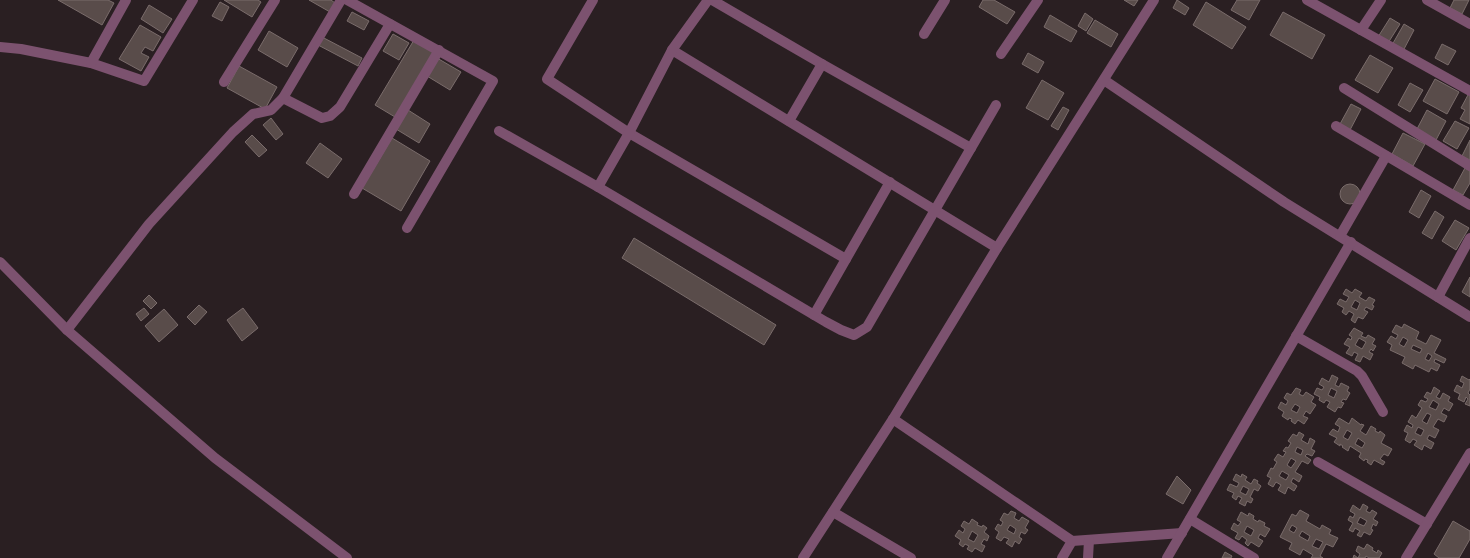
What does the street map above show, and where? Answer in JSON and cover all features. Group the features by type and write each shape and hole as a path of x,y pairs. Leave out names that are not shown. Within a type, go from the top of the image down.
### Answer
{"street":[{"path":"91,63 126,0"},
{"path":"0,47 21,49 91,63 144,81 193,0"},
{"path":"224,82 276,0"},
{"path":"67,330 149,224 233,132 253,114 270,110 283,98 341,0"},
{"path":"348,0 493,81 407,228"},
{"path":"594,0 547,80 629,133 846,259"},
{"path":"598,187 629,133 672,50 708,0"},
{"path":"712,0 971,148"},
{"path":"924,34 945,0"},
{"path":"1001,54 1038,0"},
{"path":"803,558 893,419 997,248 1154,0"},
{"path":"1307,0 1470,91"},
{"path":"1361,30 1381,0"},
{"path":"1427,0 1470,24"},
{"path":"283,98 322,118 330,116 340,107 390,24"},
{"path":"354,194 438,50"},
{"path":"672,50 997,248"},
{"path":"789,121 822,64"},
{"path":"1104,80 1284,202 1351,242 1470,317"},
{"path":"1344,88 1470,166"},
{"path":"499,131 598,187 814,315 841,330 854,335 866,327 996,105"},
{"path":"1336,126 1470,205"},
{"path":"1340,236 1386,156"},
{"path":"814,315 890,182"},
{"path":"1438,298 1470,238"},
{"path":"1167,558 1351,242"},
{"path":"0,262 67,330 215,458 347,558"},
{"path":"1296,336 1357,371 1362,376 1383,412"},
{"path":"893,419 1072,541 1182,533"},
{"path":"1406,558 1469,457"},
{"path":"1318,462 1427,524"},
{"path":"833,512 911,558"},
{"path":"1190,519 1254,558"},
{"path":"1088,558 1089,540"},
{"path":"1062,558 1072,541"}],"building":[{"path":"58,0 108,0 114,3 102,25"},
{"path":"224,0 258,0 261,2 252,17"},
{"path":"309,0 331,0 335,3 330,12"},
{"path":"983,0 994,0 1015,12 1007,24 979,7"},
{"path":"1124,0 1138,0 1134,6"},
{"path":"1177,0 1189,8 1185,15 1173,8"},
{"path":"1237,0 1260,0 1249,20 1231,10"},
{"path":"1454,0 1469,0 1462,14 1450,8"},
{"path":"220,2 229,7 222,21 212,16"},
{"path":"1206,2 1246,27 1232,49 1193,25"},
{"path":"149,5 172,19 163,33 141,19"},
{"path":"352,12 369,21 364,30 347,21"},
{"path":"1283,12 1325,35 1312,59 1270,35"},
{"path":"1085,13 1093,19 1086,31 1078,26"},
{"path":"1050,15 1077,31 1071,42 1044,27"},
{"path":"1390,18 1400,24 1388,43 1378,37"},
{"path":"1095,20 1118,34 1111,47 1087,33"},
{"path":"1404,24 1414,30 1403,51 1392,45"},
{"path":"140,25 161,37 153,51 145,47 141,53 149,57 141,71 119,59"},
{"path":"269,31 298,48 287,67 258,50"},
{"path":"393,34 409,43 399,60 383,51"},
{"path":"322,37 362,58 358,66 318,45"},
{"path":"414,40 434,52 395,117 375,105"},
{"path":"1442,44 1456,51 1448,65 1435,58"},
{"path":"1028,53 1044,62 1038,73 1022,64"},
{"path":"1370,55 1393,68 1378,93 1355,80"},
{"path":"437,58 461,72 450,90 427,76"},
{"path":"239,66 277,87 265,109 227,88"},
{"path":"1435,79 1459,92 1447,114 1423,101"},
{"path":"1042,80 1064,93 1048,120 1026,108"},
{"path":"1410,83 1423,90 1410,112 1398,105"},
{"path":"1469,93 1470,124 1460,119 1465,110 1461,108"},
{"path":"1351,104 1361,109 1350,130 1340,124"},
{"path":"1063,107 1069,110 1058,130 1051,126"},
{"path":"408,110 430,124 419,143 396,129"},
{"path":"1427,110 1446,121 1436,140 1417,129"},
{"path":"271,118 283,134 276,140 263,125"},
{"path":"1455,121 1469,128 1457,149 1443,141"},
{"path":"1403,133 1425,144 1413,166 1392,154"},
{"path":"252,135 267,150 259,157 245,142"},
{"path":"392,138 430,161 401,211 362,188"},
{"path":"1470,140 1470,160 1462,156"},
{"path":"320,143 342,159 328,178 306,163"},
{"path":"1465,168 1470,171 1470,183 1463,195 1453,190"},
{"path":"1346,184 1354,184 1360,190 1360,198 1354,204 1346,204 1340,198 1340,190"},
{"path":"1421,190 1431,196 1419,218 1409,212"},
{"path":"1435,211 1444,217 1432,239 1422,233"},
{"path":"1455,220 1469,228 1456,250 1442,241"},
{"path":"634,238 776,325 764,345 622,258"},
{"path":"1470,277 1470,297 1462,292"},
{"path":"1346,289 1352,293 1355,289 1362,293 1359,297 1366,301 1369,297 1375,300 1372,305 1374,306 1372,310 1366,307 1364,310 1368,312 1363,319 1358,317 1355,323 1351,320 1354,314 1349,311 1346,315 1342,312 1344,308 1337,304 1340,299 1346,302 1349,297 1343,294","holes":["1355,300 1360,303 1357,310 1351,307"]},
{"path":"149,295 157,303 151,309 143,301"},
{"path":"199,305 207,312 195,325 187,317"},
{"path":"144,308 149,314 141,321 136,314"},
{"path":"243,308 258,328 242,341 227,320"},
{"path":"164,309 178,325 159,342 145,326"},
{"path":"1404,324 1419,332 1416,339 1426,344 1431,335 1441,340 1434,353 1446,359 1444,363 1435,359 1434,362 1440,365 1437,371 1431,368 1429,372 1415,365 1413,369 1402,363 1405,357 1390,350 1392,345 1387,342 1391,336 1396,339 1398,335 1392,332 1396,325 1402,328","holes":["1403,337 1408,340 1404,347 1399,344","1413,345 1422,349 1420,353 1411,349","1428,353 1432,356 1429,361 1425,359"]},
{"path":"1354,328 1363,333 1361,336 1366,338 1368,335 1375,339 1372,344 1376,346 1373,351 1371,349 1369,352 1373,354 1370,360 1363,356 1360,362 1355,360 1358,354 1354,352 1352,356 1346,353 1350,347 1344,344 1348,338 1351,340 1352,337 1349,335","holes":["1359,338 1366,342 1362,349 1355,345"]},
{"path":"1332,375 1338,378 1335,385 1339,387 1341,383 1349,387 1347,391 1350,393 1346,400 1343,399 1341,402 1344,403 1341,408 1338,407 1335,412 1327,407 1330,402 1326,400 1324,403 1319,400 1320,397 1314,394 1317,388 1322,390 1324,387 1319,384 1322,378 1329,382","holes":["1331,388 1337,391 1334,398 1328,395"]},
{"path":"1462,376 1469,380 1470,379 1470,389 1468,393 1470,395 1470,406 1465,404 1468,399 1466,397 1464,402 1458,399 1460,394 1454,391 1457,385 1462,388 1464,383 1460,381"},
{"path":"1434,387 1440,391 1436,397 1440,399 1443,393 1450,397 1448,401 1453,404 1449,411 1444,408 1441,413 1447,416 1444,422 1438,419 1433,427 1439,430 1435,438 1429,435 1427,439 1434,443 1431,449 1424,445 1422,450 1414,445 1417,441 1413,439 1410,443 1405,440 1408,433 1404,431 1407,425 1412,428 1413,425 1408,422 1412,415 1416,418 1422,408 1418,405 1421,400 1426,402 1428,399 1424,397 1427,392 1431,394","holes":["1433,400 1439,404 1436,410 1429,407","1427,413 1431,415 1427,424 1422,421","1418,427 1424,430 1421,436 1415,433"]},
{"path":"1296,388 1301,390 1299,394 1303,396 1306,392 1314,397 1311,402 1316,405 1310,414 1306,411 1303,416 1308,418 1304,424 1298,420 1295,424 1291,421 1292,419 1289,418 1288,420 1282,416 1284,412 1278,408 1281,402 1286,405 1288,401 1284,398 1287,393 1291,395","holes":["1295,404 1300,407 1297,413 1291,410"]},
{"path":"1339,418 1349,424 1352,418 1361,425 1364,425 1360,431 1366,435 1371,426 1376,429 1375,431 1379,433 1380,431 1385,435 1381,443 1392,449 1388,456 1384,454 1380,459 1385,462 1383,465 1374,460 1371,465 1367,462 1368,460 1365,459 1364,461 1359,457 1361,453 1350,446 1348,451 1340,444 1340,446 1334,442 1337,438 1329,434 1333,429 1338,432 1340,427 1335,424","holes":["1347,430 1352,433 1348,440 1343,437","1358,438 1365,443 1362,448 1355,444"]},
{"path":"1299,432 1304,435 1301,440 1308,444 1310,438 1315,441 1311,449 1315,451 1312,456 1307,454 1305,456 1311,460 1308,464 1302,461 1295,472 1302,476 1299,482 1293,478 1291,482 1297,486 1294,491 1288,487 1285,494 1278,490 1281,485 1276,482 1273,487 1268,484 1271,478 1267,476 1271,468 1273,469 1277,462 1274,460 1278,454 1283,457 1286,452 1283,451 1286,447 1288,448 1291,443 1288,441 1293,434 1297,436","holes":["1297,447 1303,450 1301,455 1295,452","1291,458 1296,461 1291,468 1287,465","1282,471 1289,475 1286,480 1279,476"]},
{"path":"1236,474 1241,477 1242,474 1247,477 1245,480 1251,484 1254,479 1258,481 1257,483 1261,486 1258,491 1254,489 1250,497 1253,499 1251,503 1247,501 1245,506 1239,503 1242,498 1238,496 1236,500 1232,497 1234,493 1227,490 1230,484 1237,487 1239,483 1233,480","holes":["1243,486 1249,489 1246,495 1240,492"]},
{"path":"1177,476 1191,490 1183,504 1166,494"},
{"path":"1363,504 1368,507 1366,511 1370,513 1372,510 1377,513 1373,519 1378,522 1376,526 1373,524 1371,529 1373,530 1370,535 1364,532 1361,537 1357,535 1360,531 1355,528 1353,532 1349,530 1353,523 1348,520 1350,516 1353,518 1355,514 1350,511 1353,505 1360,510","holes":["1360,517 1367,521 1364,526 1357,523"]},
{"path":"1300,510 1309,515 1306,521 1320,529 1322,525 1331,530 1329,534 1338,538 1333,547 1326,544 1320,556 1323,558 1311,558 1313,555 1303,549 1300,555 1289,549 1292,543 1280,537 1292,514 1296,516","holes":["1292,525 1297,528 1294,533 1289,530","1302,531 1310,536 1308,541 1299,536","1316,539 1323,542 1319,549 1312,546"]},
{"path":"1011,511 1016,513 1014,518 1019,521 1022,517 1029,521 1025,528 1028,530 1025,534 1021,532 1019,537 1022,539 1019,544 1015,541 1012,547 1006,543 1009,539 1004,537 1001,541 996,538 999,532 995,529 998,524 1001,526 1003,522 1000,520 1004,513 1008,515","holes":["1010,525 1016,529 1014,534 1007,530"]},
{"path":"1241,512 1248,516 1249,513 1254,516 1253,519 1258,522 1259,520 1265,523 1264,526 1270,529 1265,537 1260,534 1258,538 1263,541 1259,547 1251,542 1248,546 1245,543 1247,540 1242,536 1239,540 1235,538 1238,533 1231,529 1234,523 1238,526 1241,522 1237,520","holes":["1247,526 1254,530 1251,536 1244,532"]},
{"path":"972,519 978,523 977,525 982,527 983,525 987,528 984,532 989,536 987,541 984,539 981,544 985,546 982,552 975,548 972,552 967,549 969,546 965,544 963,547 959,544 961,540 955,536 959,530 963,533 965,529 961,526 964,521 969,524","holes":["972,531 978,535 974,542 968,539"]},
{"path":"1453,521 1470,531 1470,539 1459,558 1439,558 1434,554"},
{"path":"1367,544 1377,553 1378,550 1382,553 1379,558 1369,558 1366,556 1365,558 1358,558 1360,554 1356,551 1358,546 1364,549"},
{"path":"1225,552 1232,556 1231,558 1222,558"}]}
